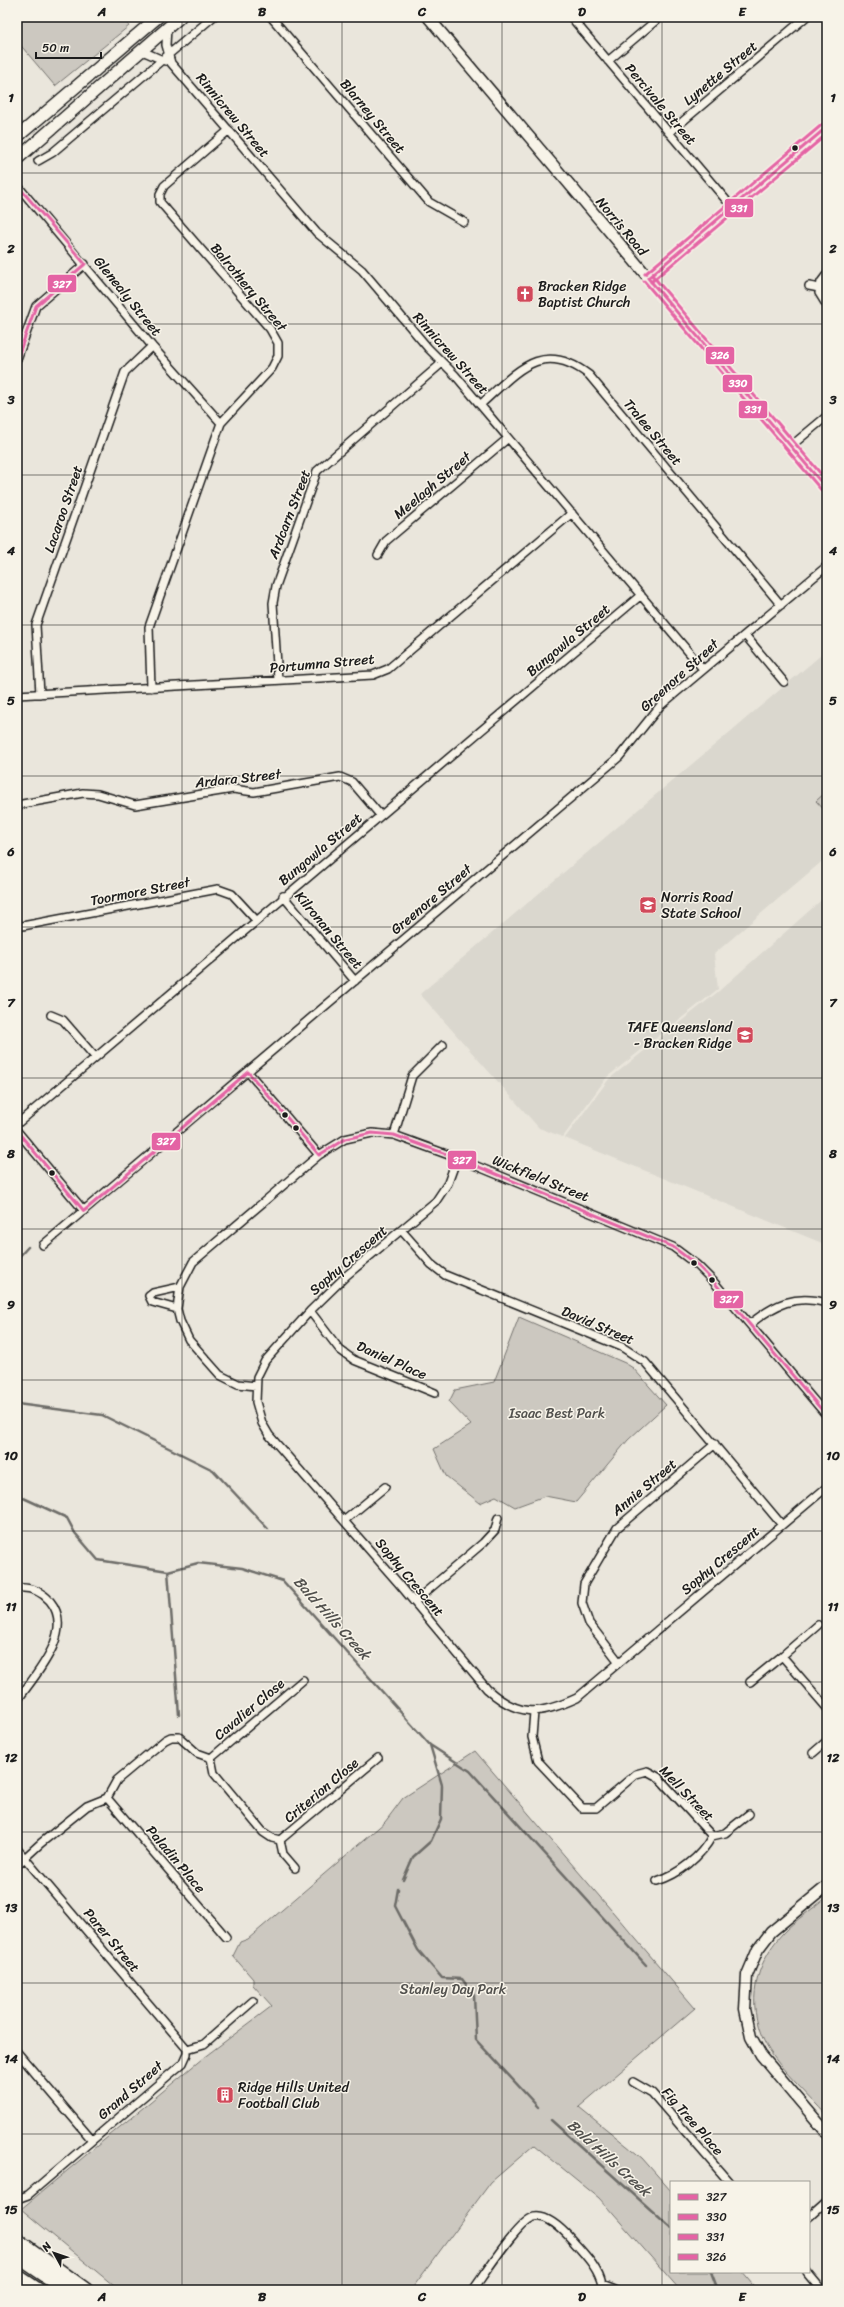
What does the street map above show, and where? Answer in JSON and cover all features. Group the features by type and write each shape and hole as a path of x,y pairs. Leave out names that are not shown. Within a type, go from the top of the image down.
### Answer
{"highway":[{"path":"17,2240 86,2290"},
{"path":"17,2256 67,2290"},
{"path":"17,2276 38,2290"}],"main road":[{"path":"17,137 158,17"},
{"path":"17,159 140,50 180,17"},
{"name":"Norris Road","path":"428,17 827,489"},
{"path":"648,278 827,127"},
{"path":"827,1886 771,1932 758,1949 747,1976 745,2009 751,2036 761,2055 827,2133"}],"street":[{"path":"38,161 52,152 213,17"},
{"name":"Blarney Street","path":"271,17 429,202 464,222"},
{"name":"Percivale Street","path":"571,17 732,207"},
{"path":"608,61 660,17"},
{"name":"Lynette Street","path":"669,133 806,17"},
{"name":"Rinnicrew Street","path":"167,27 166,45 171,63 317,234 362,270 480,405 507,439 572,513 703,669"},
{"path":"140,50 171,63"},
{"name":"Balrothery Street","path":"151,688 148,627 221,422 272,368 278,356 278,344 270,329 160,202 160,194 164,186 229,130"},
{"name":"Glenealy Street","path":"17,185 85,264 152,346 221,422"},
{"path":"17,359 36,306 85,264"},
{"path":"827,274 820,282 819,288 821,299 827,306"},
{"path":"809,286 819,288"},
{"name":"Lacaroo Street","path":"40,694 36,625 125,372 152,346"},
{"name":"Tralee Street","path":"480,405 523,367 539,359 558,359 576,365 589,375 781,605"},
{"name":"Ardcarn Street","path":"278,680 272,603 276,586 317,471 442,363"},
{"path":"791,446 827,416"},
{"name":"Meelagh Street","path":"378,555 386,541 507,439"},
{"name":"Portumna Street","path":"17,695 373,674 388,669 572,513"},
{"name":"Greenore Street","path":"43,1245 619,757 660,706 827,566"},
{"name":"Bungowla Street","path":"17,1124 283,896 641,595"},
{"path":"745,635 784,682"},
{"name":"Ardara Street","path":"17,805 83,793 98,794 135,805 233,788 254,792 340,777 352,782 380,815"},
{"name":"Toormore Street","path":"17,927 218,889 232,894 256,920"},
{"name":"Kilronan Street","path":"283,896 355,981"},
{"path":"51,1015 62,1020 95,1057"},
{"path":"394,1135 412,1076 444,1045"},
{"path":"248,1072 319,1156"},
{"path":"17,1131 84,1211"},
{"name":"Wickfield Street","path":"256,1386 238,1384 220,1374 189,1340 180,1321 177,1309 180,1287 193,1262 319,1156 345,1139 372,1133 394,1135 457,1158 673,1247 697,1265 750,1324 827,1416"},
{"name":"Sophy Crescent","path":"457,1158 448,1183 436,1201 402,1231 347,1275 310,1312 265,1362 257,1377 256,1386 258,1408 262,1422 269,1435 345,1520 487,1689 500,1701 534,1712 552,1710 577,1698 827,1487"},
{"name":"David Street","path":"402,1231 431,1264 445,1275 634,1353 645,1362 782,1525"},
{"path":"177,1309 152,1302 149,1296 153,1293 180,1287"},
{"path":"750,1324 775,1306 787,1302 810,1299 827,1302"},
{"name":"Daniel Place","path":"310,1312 340,1350 354,1360 435,1393"},
{"name":"Annie Street","path":"619,1662 589,1623 582,1603 584,1584 617,1528 715,1444"},
{"path":"345,1520 385,1487"},
{"path":"414,1602 483,1543 495,1530 498,1518"},
{"path":"17,1588 32,1590 46,1598 55,1609 59,1628 53,1647 17,1701"},
{"path":"750,1682 818,1625"},
{"path":"782,1656 827,1708"},
{"name":"Cavalier Close","path":"211,1758 304,1680"},
{"name":"Mell Street","path":"534,1712 532,1737 538,1761 576,1804 582,1808 596,1808 636,1774 647,1771 658,1777 712,1836 725,1834 749,1814"},
{"path":"17,1865 87,1806 107,1798 117,1780 171,1737 179,1737 197,1753 211,1758 214,1773 263,1832 272,1838 280,1840 284,1854 295,1868"},
{"path":"813,1753 827,1741"},
{"name":"Criterion Close","path":"280,1840 378,1758"},
{"name":"Paladin Place","path":"107,1798 226,1937"},
{"path":"657,1881 674,1876 706,1847 712,1836"},
{"name":"Parer Street","path":"17,1849 187,2049"},
{"path":"187,2049 204,2044 253,2002"},
{"name":"Grand Street","path":"18,2199 28,2195 182,2063 188,2054 187,2049"},
{"path":"17,2052 92,2140"},
{"name":"Fig Tree Place","path":"633,2082 652,2093 728,2181"},
{"path":"810,2216 827,2202"},
{"path":"473,2290 519,2227 533,2217 543,2218 563,2231 597,2269 600,2288 615,2290"},
{"path":"808,2273 822,2290"}],"shaded area":[{"name":"Norris Road State School","path":"827,650 827,857 714,954 718,989 607,1077 563,1137 539,1128 420,994"},
{"name":"TAFE Queensland - Bracken Ridge","path":"827,895 827,1245 565,1138 609,1079 719,991"}],"green space":[{"path":"17,17 122,17 129,26 55,86 17,41"},
{"path":"827,791 827,813 816,801"},
{"name":"Isaac Best Park","path":"519,1317 625,1363 633,1368 666,1405 628,1440 576,1502 545,1496 515,1507 496,1496 480,1503 446,1476 434,1449 471,1425 449,1402 455,1390 494,1382"},
{"name":"Stanley Day Park","path":"475,1751 695,2008 579,2107 642,2158 670,2190 670,2273 743,2273 757,2290 680,2290 599,2198 534,2145 491,2182 411,2290 119,2290 21,2209 203,2058 272,2006 253,1985 253,1979 233,1956 240,1942 248,1939 385,1822 403,1798"},
{"path":"827,1897 827,2116 784,2070 769,2050 758,2027 755,2012 755,1998 756,1984 760,1971 765,1958 773,1946 782,1934 798,1919"}],"waterway":[{"path":"109,17 112,20"},
{"path":"17,1259 28,1247"},
{"path":"17,1404 102,1415 213,1470 268,1529"},
{"name":"Bald Hills Creek","path":"17,1495 67,1518 75,1533 98,1560 168,1571 198,1563 242,1568 283,1581 430,1745 442,1785 441,1819 431,1841 413,1857 403,1880"},
{"path":"168,1571 179,1715"},
{"path":"430,1745 470,1771 646,1965"},
{"name":"Bald Hills Creek","path":"398,1889 395,1906 418,1950 442,1978 462,1979 474,1995 476,2040 538,2107"},
{"name":"Bald Hills Creek","path":"551,2120 670,2227"},
{"name":"Bald Hills Creek","path":"711,2273 718,2290"}],"transit line":[{"name":"326","path":"645,274 824,123"},
{"name":"330","path":"648,278 827,127"},
{"name":"331","path":"651,282 827,134"},
{"name":"327","path":"17,185 85,264"},
{"name":"327","path":"17,359 36,306 85,264"},
{"name":"326","path":"652,275 827,481"},
{"name":"330","path":"648,278 827,489"},
{"name":"331","path":"644,281 823,492"},
{"name":"327","path":"248,1072 319,1155"},
{"name":"327","path":"84,1211 248,1072"},
{"name":"327","path":"17,1131 84,1211"},
{"name":"327","path":"319,1155 345,1139 372,1133 394,1135 457,1158 673,1247 697,1265 713,1281 827,1416"}],"place":[{"name":"Bracken Ridge Baptist Church","path":"525,294"},
{"name":"Norris Road State School","path":"648,905"},
{"name":"TAFE Queensland - Bracken Ridge","path":"745,1035"},
{"name":"Ridge Hills United Football Club","path":"225,2095"}]}
